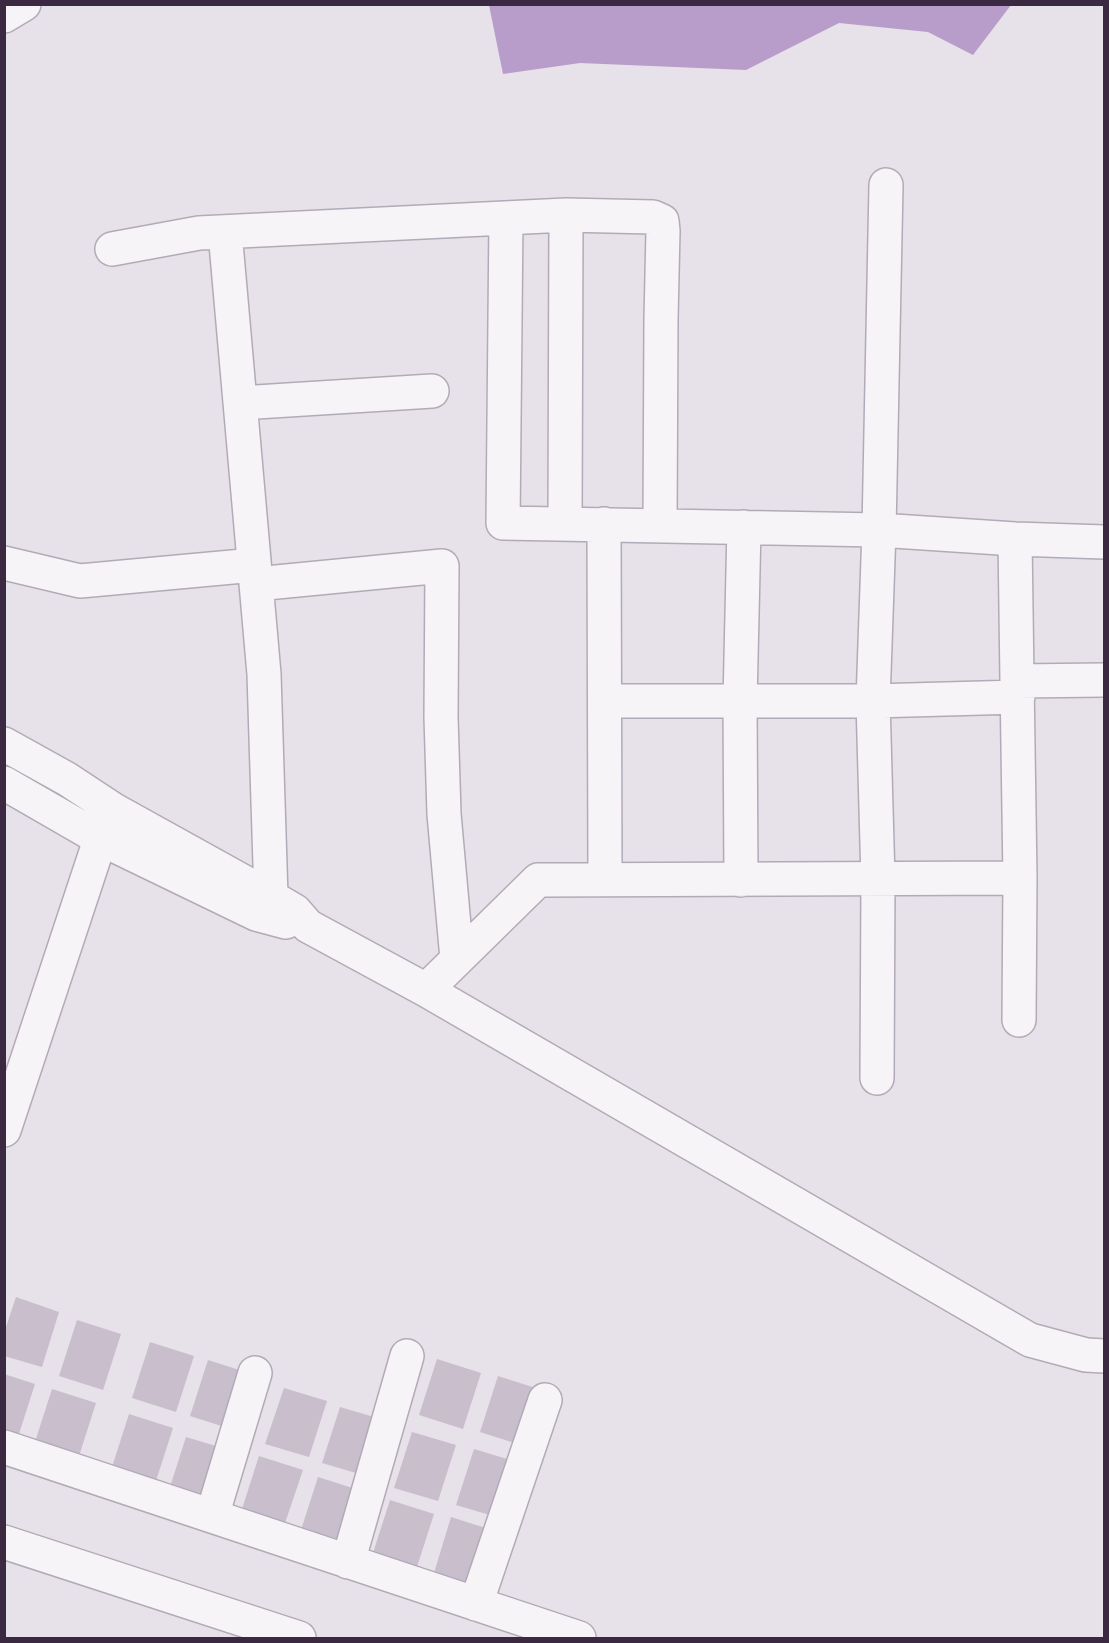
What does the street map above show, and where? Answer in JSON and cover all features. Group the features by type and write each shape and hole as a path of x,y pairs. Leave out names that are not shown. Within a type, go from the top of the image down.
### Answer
{"street":[{"path":"4,16 24,4"},
{"path":"877,1078 878,880 873,701 886,185"},
{"path":"565,524 566,215"},
{"path":"112,249 199,233 566,215 653,217 662,221 660,525"},
{"path":"506,218 503,523 879,530 1104,542"},
{"path":"225,232 264,674 270,907"},
{"path":"240,403 432,391"},
{"path":"604,525 605,879"},
{"path":"741,880 740,702 744,527"},
{"path":"1016,539 1020,878 1019,1020"},
{"path":"4,562 80,581 442,566 441,717 444,803 457,959"},
{"path":"605,701 873,701 1104,680"},
{"path":"4,744 67,779 270,907 294,911 308,926 426,990 1030,1341 1086,1355 1104,1356"},
{"path":"4,783 101,839 256,914 270,907"},
{"path":"4,1130 101,839 114,810"},
{"path":"426,990 538,880 1020,878"},
{"path":"348,1562 407,1356"},
{"path":"212,1516 255,1373"},
{"path":"476,1604 545,1400"},
{"path":"4,1447 579,1638"},
{"path":"4,1542 299,1638"}],"shaded area":[{"path":"489,4 1011,5 973,55 928,32 839,23 746,70 580,63 503,74"}],"building":[{"path":"16,1297 59,1312 42,1367 4,1356 4,1333"},
{"path":"77,1320 121,1334 103,1390 59,1376"},
{"path":"150,1342 194,1356 176,1412 132,1398"},
{"path":"437,1359 481,1373 463,1429 419,1415"},
{"path":"208,1360 252,1374 234,1430 190,1416"},
{"path":"4,1374 35,1384 17,1440 4,1436"},
{"path":"498,1376 542,1390 524,1446 480,1432"},
{"path":"284,1388 327,1401 309,1457 265,1444"},
{"path":"52,1389 96,1403 78,1459 34,1445"},
{"path":"340,1407 384,1420 366,1476 322,1463"},
{"path":"129,1414 173,1428 155,1484 111,1470"},
{"path":"412,1432 456,1445 438,1501 394,1488"},
{"path":"186,1437 229,1450 212,1507 168,1493"},
{"path":"474,1449 517,1462 500,1518 456,1505"},
{"path":"259,1456 303,1470 284,1526 241,1512"},
{"path":"318,1477 362,1491 344,1547 300,1533"},
{"path":"390,1500 434,1514 416,1570 372,1556"},
{"path":"451,1517 495,1531 477,1587 434,1573"}]}
